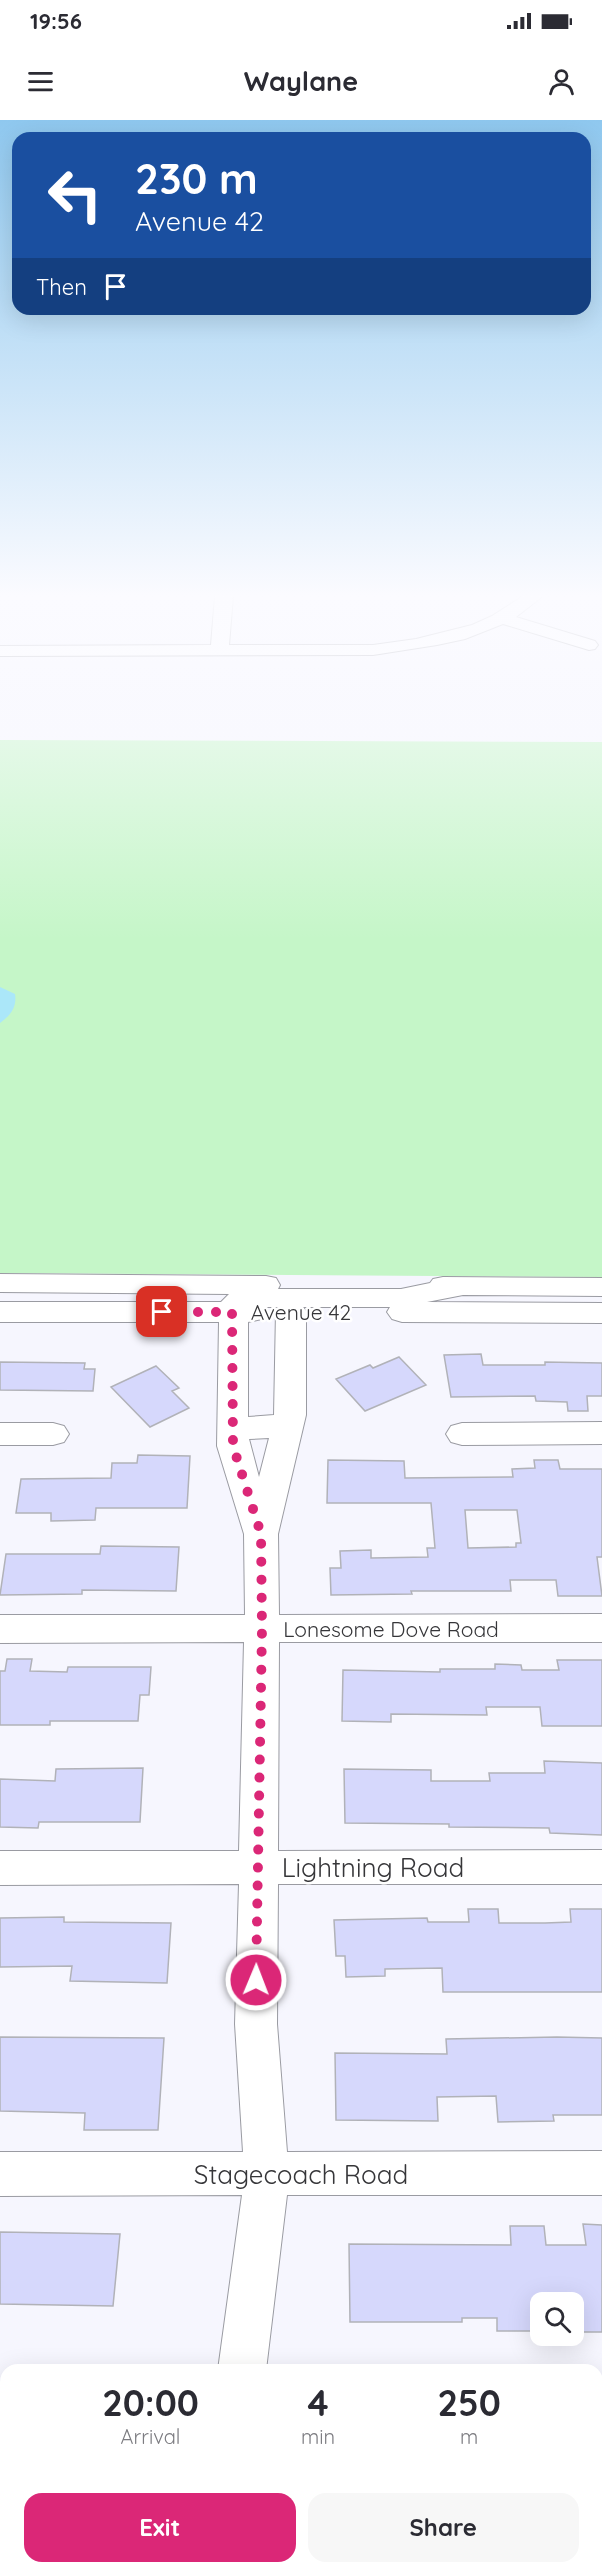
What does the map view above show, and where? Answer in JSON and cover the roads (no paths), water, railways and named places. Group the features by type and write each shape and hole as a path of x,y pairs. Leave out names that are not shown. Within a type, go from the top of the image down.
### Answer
{"street":[{"name":"Avenue 42","path":"0,1283 602,1287"},
{"path":"261,1534 233,1446 232,1312 234,1305 243,1298 401,1298 464,1286"},
{"path":"243,2364 267,2174 256,2025 262,1629 261,1534 290,1415 291,1311"},
{"name":"Avenue 42","path":"0,1312 602,1313"},
{"path":"232,1428 287,1427"},
{"path":"462,1434 602,1433"},
{"path":"0,1434 53,1434"},
{"name":"Lonesome Dove Road","path":"0,1629 602,1628"},
{"name":"Lightning Road","path":"0,1868 602,1867"},
{"name":"Stagecoach Road","path":"0,2174 602,2173"}],"water":[{"path":"0,987 15,994 15,1003 7,1017 0,1023"}]}
